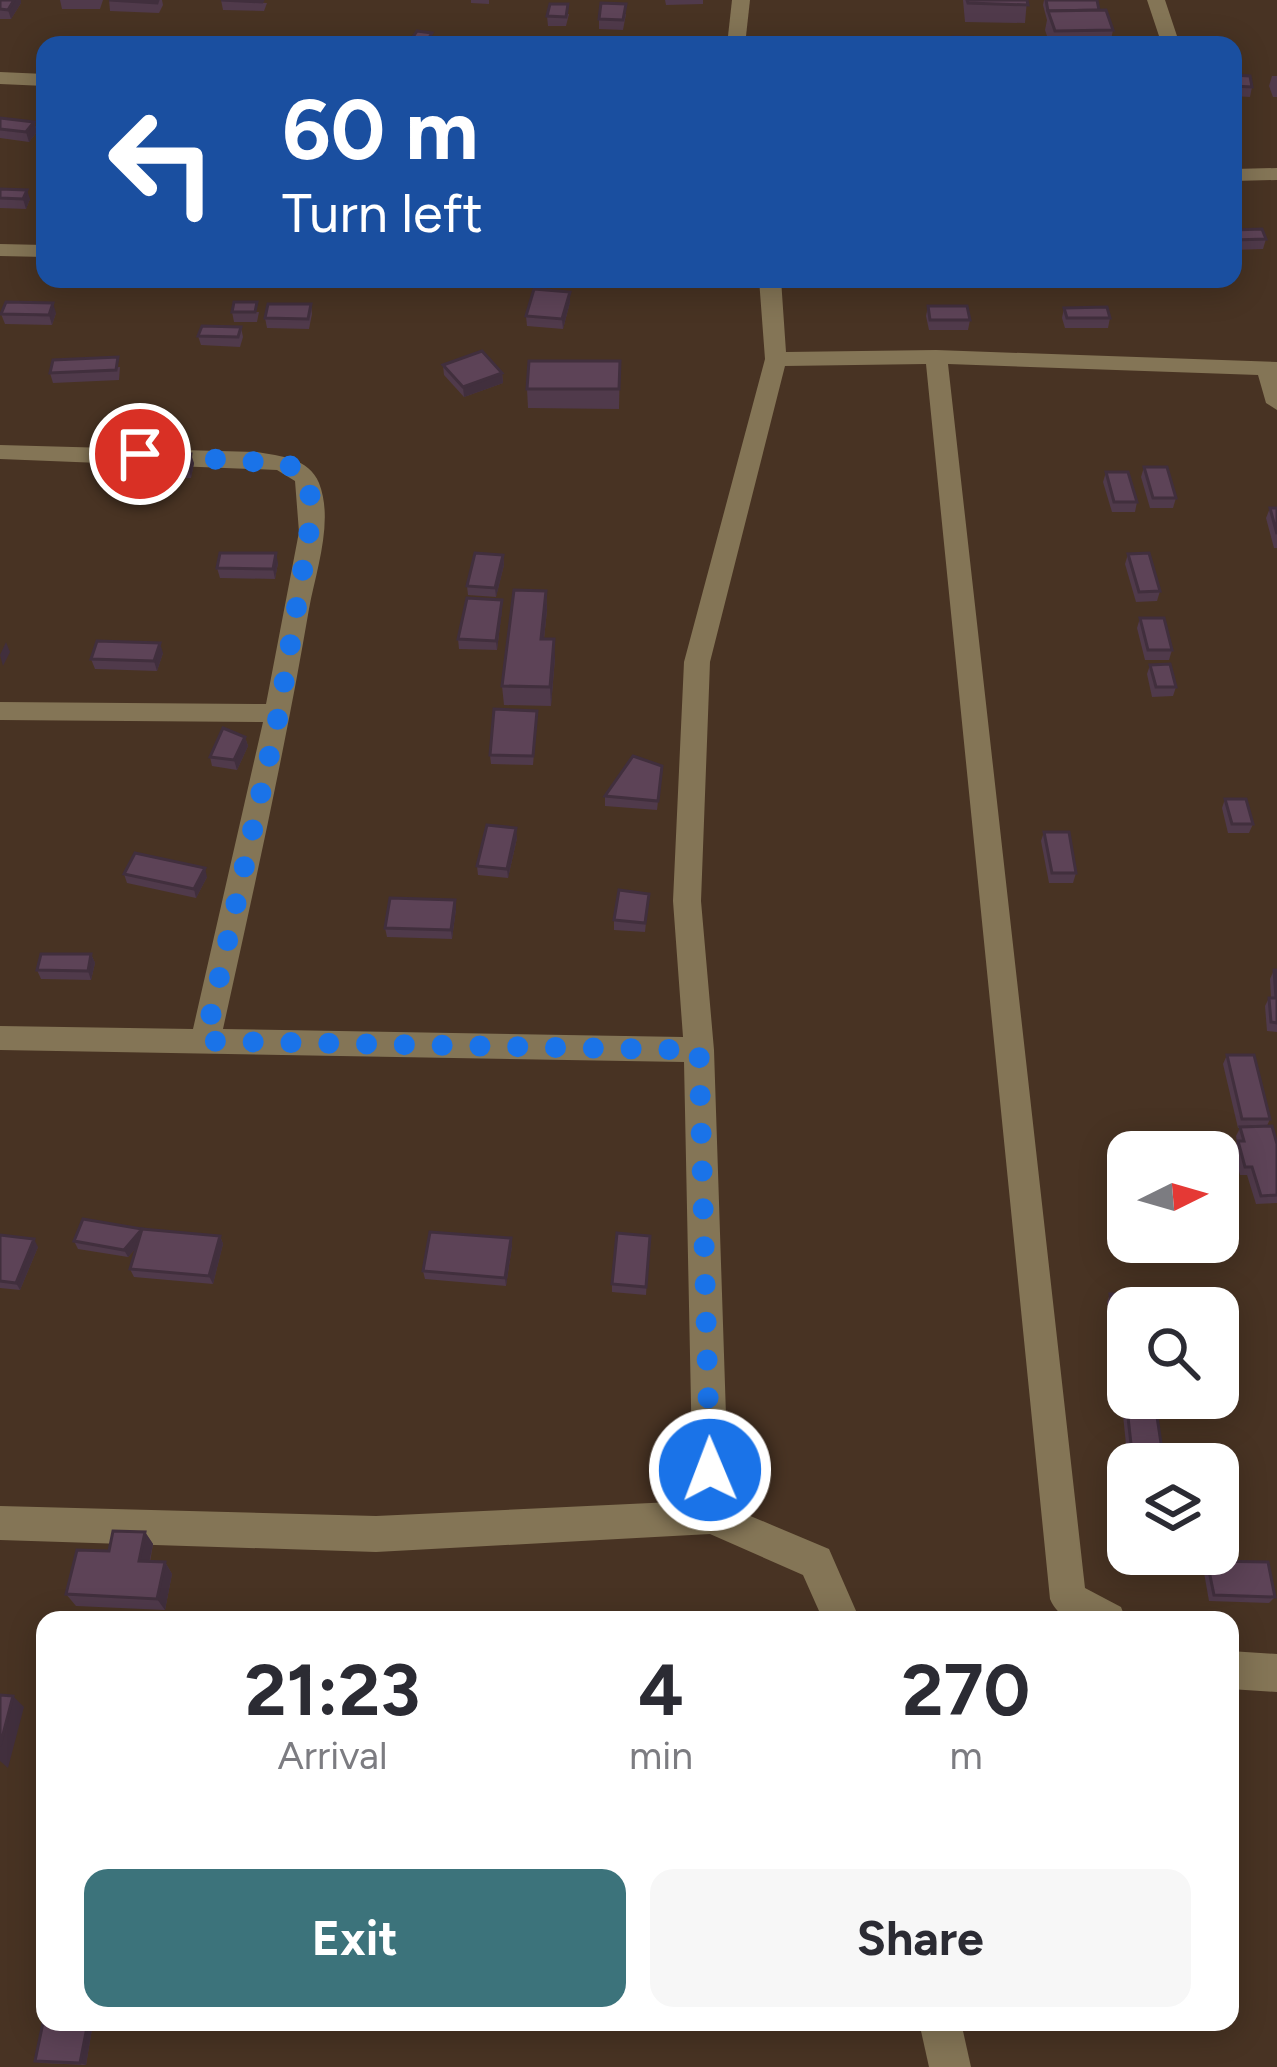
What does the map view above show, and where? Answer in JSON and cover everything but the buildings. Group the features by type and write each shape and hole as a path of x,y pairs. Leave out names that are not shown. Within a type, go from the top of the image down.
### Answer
{"street":[{"path":"737,36 741,0"},
{"path":"1156,0 1168,36"},
{"path":"0,78 36,80"},
{"path":"1242,175 1277,174"},
{"path":"0,250 36,251"},
{"path":"711,1517 699,1050 687,901 697,662 776,359 771,288"},
{"path":"776,359 936,357 1272,369 1277,403"},
{"path":"936,357 1068,1599 1091,1611"},
{"path":"0,452 257,459 287,464 304,475 310,489 310,526 279,713 205,1041"},
{"path":"0,711 279,713"},
{"path":"0,1038 699,1050"},
{"path":"0,1523 376,1534 711,1517 816,1562 838,1611"},
{"path":"1239,1671 1277,1673"},
{"path":"942,2031 950,2067"}],"route":[{"path":"140,454 287,464 304,475 310,489 310,526 279,713 205,1041 699,1050 710,1470"}]}
